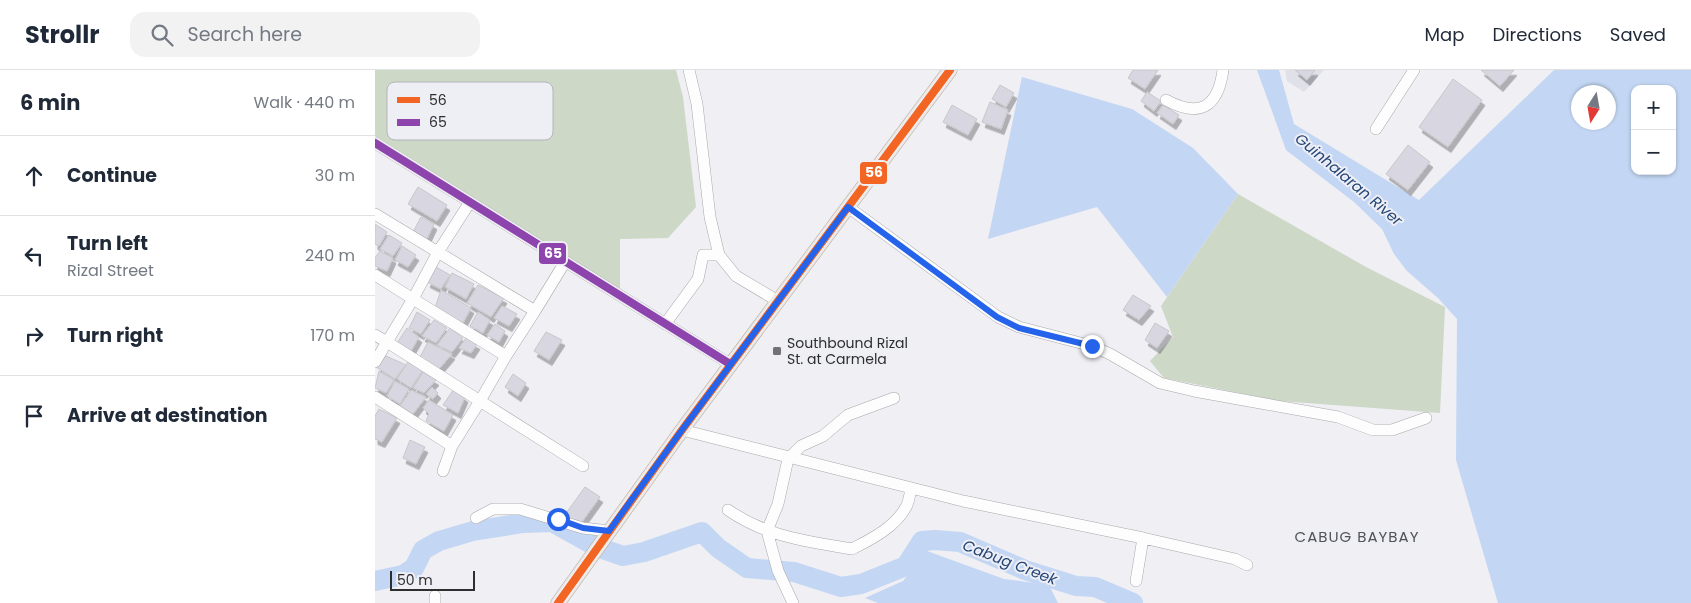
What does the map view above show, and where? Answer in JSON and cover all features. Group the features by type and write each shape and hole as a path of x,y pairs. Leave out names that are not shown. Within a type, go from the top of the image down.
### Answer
{"main road":[{"path":"559,603 730,364 950,70"}],"street":[{"path":"689,70 697,104 710,218 719,255 737,276 778,301"},
{"path":"1166,100 1182,109 1201,108 1209,103 1215,95 1223,70"},
{"path":"1376,129 1414,70"},
{"path":"375,143 730,364"},
{"path":"375,362 413,299 438,252 470,202"},
{"path":"848,207 997,317 1019,328 1092,346 1111,354 1160,383 1254,403 1338,417 1373,430 1391,430 1426,418"},
{"path":"375,214 535,311"},
{"path":"665,324 697,279 703,255 719,255"},
{"path":"443,472 452,446 565,262"},
{"path":"375,276 507,356"},
{"path":"375,335 583,466"},
{"path":"375,396 452,446"},
{"path":"793,603 778,568 767,531 778,504 788,459 801,446 823,436 848,415 894,398"},
{"path":"682,430 788,459 963,501 1219,555 1247,565"},
{"path":"728,510 753,526 774,534 852,549 870,540 895,521 907,506 911,488"},
{"path":"476,518 493,510 521,509 606,536"},
{"path":"1136,582 1143,538"}],"shaded area":[{"path":"1285,70 1324,70 1304,92 1287,81"}],"green space":[{"path":"375,70 676,70 683,97 696,207 668,238 620,239 620,290 375,136"},
{"path":"1238,194 1366,267 1445,307 1440,413 1280,401 1164,378 1150,361 1173,337 1161,306"}],"water":[{"name":"Guinhalaran River","path":"1257,70 1279,70 1294,124 1419,200 1554,70 1691,70 1691,603 1498,603 1456,460 1457,319 1438,298 1407,271 1394,254 1382,229 1354,202 1286,150"},
{"path":"1022,77 1132,109 1193,148 1238,194 1167,297 1097,207 988,239"},
{"path":"927,551 1004,579 1049,585 1058,603 878,603 865,598 903,581"}],"building":[{"path":"1133,70 1158,70 1145,89 1128,78"},
{"path":"1295,70 1315,70 1307,80"},
{"path":"1481,70 1514,70 1500,86"},
{"path":"1453,79 1482,100 1448,147 1419,127"},
{"path":"1000,85 1014,93 1006,107 992,99"},
{"path":"1147,92 1161,101 1154,111 1141,101"},
{"path":"990,102 1008,110 1001,129 982,122"},
{"path":"952,105 977,119 968,135 943,122"},
{"path":"1163,105 1179,115 1173,124 1157,113"},
{"path":"1408,145 1430,162 1408,190 1386,174"},
{"path":"418,187 447,205 437,221 408,204"},
{"path":"421,217 434,224 426,241 412,234"},
{"path":"375,224 387,232 379,246 375,244"},
{"path":"389,235 402,243 393,256 380,249"},
{"path":"402,246 416,255 408,267 395,260"},
{"path":"380,251 393,258 387,271 375,266 375,258"},
{"path":"436,267 450,275 441,289 427,282"},
{"path":"452,273 474,284 466,299 445,287"},
{"path":"478,285 504,298 491,317 467,303"},
{"path":"441,290 471,308 463,323 435,308"},
{"path":"1133,295 1151,306 1139,320 1123,310"},
{"path":"502,306 517,314 509,326 494,318"},
{"path":"417,312 430,320 421,334 409,328"},
{"path":"478,312 490,320 483,333 470,326"},
{"path":"434,320 447,328 436,343 422,336"},
{"path":"1155,323 1169,331 1157,348 1145,340"},
{"path":"495,324 505,331 499,342 487,335"},
{"path":"407,328 419,337 411,351 397,343"},
{"path":"450,328 463,338 452,352 437,345"},
{"path":"546,332 562,340 549,360 534,351"},
{"path":"466,338 477,344 471,353 459,348"},
{"path":"428,342 452,354 439,369 420,357"},
{"path":"386,356 406,365 395,379 376,367"},
{"path":"408,362 423,370 411,388 397,379"},
{"path":"379,371 394,380 386,393 375,388"},
{"path":"423,372 436,380 424,393 413,388"},
{"path":"513,374 526,383 518,396 505,387"},
{"path":"395,381 409,389 400,404 387,396"},
{"path":"432,387 438,393 433,399 426,394"},
{"path":"454,389 465,397 458,413 443,405"},
{"path":"411,390 426,397 413,414 400,406"},
{"path":"429,400 453,415 444,431 426,421 429,414 423,408"},
{"path":"379,409 397,418 382,442 375,439 375,416"},
{"path":"410,440 425,447 416,464 403,458"},
{"path":"585,487 600,497 579,526 564,516"}],"waterway":[{"name":"Cabug Creek","path":"375,581 403,575 414,568 423,550 439,541 473,531 523,523 552,522 597,547 623,556 644,552 702,532 718,548 747,568 794,572 841,587 861,584 906,566 922,541 960,542 1025,570 1076,586 1095,587 1133,603"}],"transit line":[{"name":"56","path":"558,603 682,430 950,70"},
{"name":"65","path":"375,143 730,364"}],"place":[{"name":"Southbound Rizal St. at Carmela","path":"777,351"}],"district":[{"name":"CABUG BAYBAY","path":"1357,536"}],"route":[{"path":"558,519 583,528 609,531 848,207 997,317 1019,328 1058,336 1092,346"}]}
